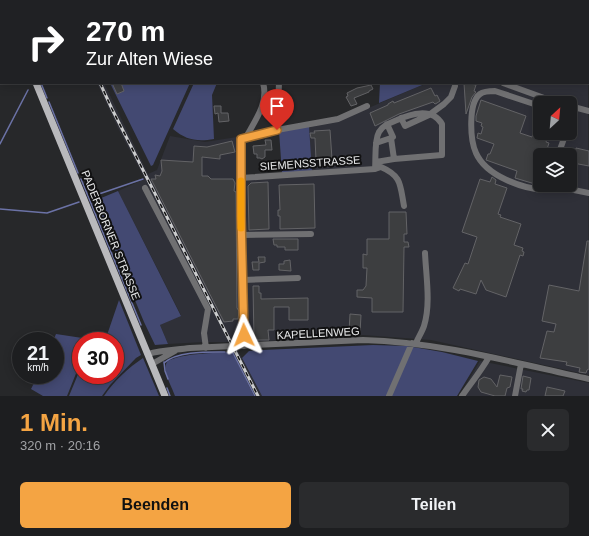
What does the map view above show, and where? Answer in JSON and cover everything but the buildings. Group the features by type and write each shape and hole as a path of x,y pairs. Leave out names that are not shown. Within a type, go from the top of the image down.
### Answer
{"main road":[{"name":"PADERBORNER STRASSE","path":"36,84 165,396"}],"street":[{"path":"246,137 263,105 263,84"},
{"path":"277,130 279,84"},
{"path":"506,84 539,96"},
{"path":"429,115 448,100 455,86"},
{"path":"533,104 495,90 488,90 480,94 474,101 471,122 475,152 482,162 508,182 533,190"},
{"path":"244,346 241,139 277,130 338,119 367,106"},
{"path":"577,108 589,112"},
{"path":"376,162 442,155 442,124 438,119 429,115 414,113 387,124 380,130 376,143 376,162 378,168 394,173 399,181 404,206"},
{"path":"387,124 393,137 391,138 394,159"},
{"path":"376,143 391,138"},
{"name":"SIEMENSSTRASSE","path":"241,178 378,168"},
{"path":"145,188 208,309 204,333 206,348"},
{"path":"577,191 589,193"},
{"path":"242,235 312,234"},
{"path":"389,396 414,343 424,327 427,301 425,253"},
{"path":"243,280 298,278"},
{"name":"KAPELLENWEG","path":"148,354 164,350 363,340 414,343 489,357 589,379"},
{"name":"KAPELLENWEG","path":"152,364 176,350"},
{"path":"462,396 478,375 489,357"},
{"path":"515,396 521,364"},
{"path":"468,396 469,386"}],"shaded area":[{"path":"97,84 104,84 148,174 157,170 170,136 205,142 237,137 239,181 312,176 309,126 338,121 425,84 496,84 506,87 507,84 588,84 589,375 431,340 363,335 246,342 168,344 160,325 181,315 118,191 145,179 118,128"},
{"path":"110,84 190,84 153,165 151,166"},
{"path":"194,84 217,84 212,95 214,139 197,140 187,138 173,129"},
{"path":"380,84 425,84 379,103"},
{"path":"309,126 312,171 282,173 279,131"},
{"path":"118,191 181,316 160,325 168,344 155,345 94,201"},
{"path":"119,300 141,355 124,370 124,332 108,332"},
{"path":"64,335 72,336 72,384 67,396 43,396 31,389 34,384 64,384"},
{"path":"373,345 407,346 442,352 478,361 457,396 262,396 242,358 249,351"},
{"path":"233,351 238,351 262,396 256,396"},
{"path":"232,352 254,396 175,396 168,380 165,368 166,364 170,360 207,353"},
{"path":"143,358 159,396 104,396 113,384 124,384 124,373"},
{"path":"480,361 589,383 589,396 459,396"},
{"path":"74,384 111,384 102,396 69,396"}],"waterway":[{"path":"41,84 47,98"},
{"path":"0,144 28,90"},
{"path":"49,102 78,173"},
{"path":"81,179 141,325"},
{"path":"96,195 143,179"},
{"path":"0,209 47,213 79,202"},
{"path":"232,351 255,396"},
{"path":"164,363 170,359 185,354 225,352"},
{"path":"164,362 168,379"},
{"path":"167,388 170,396"}],"railway":[{"path":"100,84 258,396"}],"slow traffic":[{"path":"241,181 241,228"}],"route":[{"path":"244,335 241,139 277,130"}]}
